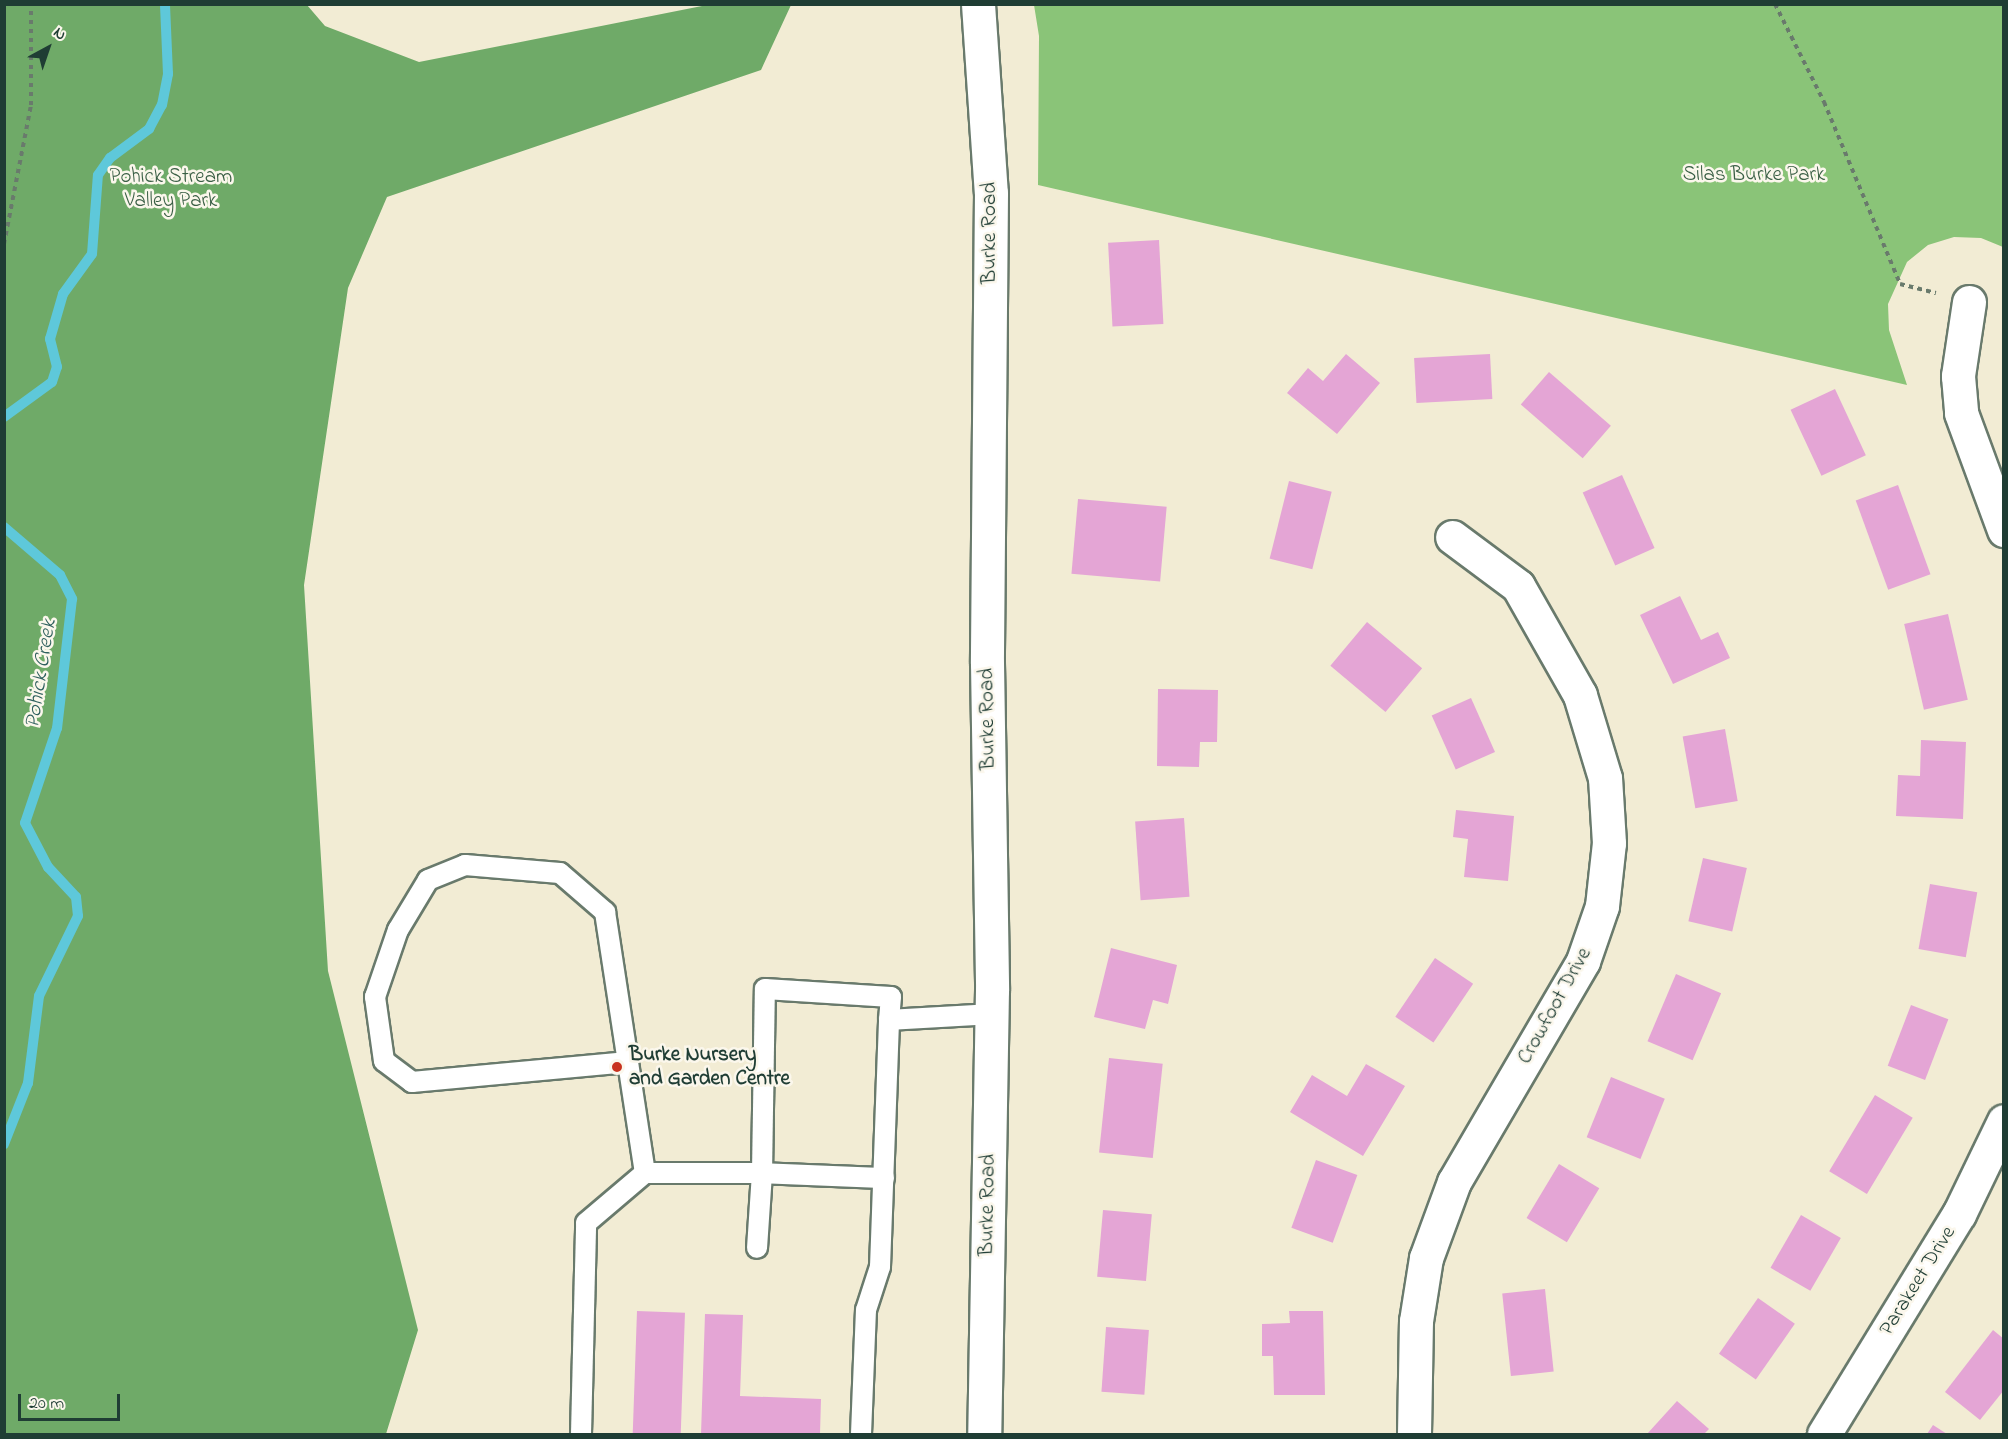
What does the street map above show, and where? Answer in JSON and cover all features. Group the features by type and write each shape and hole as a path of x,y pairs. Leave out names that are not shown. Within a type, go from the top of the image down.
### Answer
{"street":[{"name":"Burke Road","path":"978,4 991,193 987,663 992,1014 984,1434"},
{"path":"1969,302 1958,376 1961,413 2004,530"},
{"name":"Crowfoot Drive","path":"1414,1434 1416,1322 1426,1258 1454,1182 1583,961 1602,906 1609,843 1605,778 1580,695 1518,586 1452,537"},
{"name":"Parakeet Drive","path":"1824,1434 1959,1214 2004,1121"}],"lane":[{"path":"627,1062 412,1082 384,1061 375,997 398,930 428,880 465,865 560,873 605,912 645,1173"},
{"path":"757,1248 762,1173 765,989 891,997 880,1267 866,1310 861,1434"},
{"path":"890,1020 992,1014"},
{"path":"581,1434 586,1223 645,1173 762,1173 884,1178"}],"path":[{"path":"4,244 31,105 31,4"},
{"path":"1775,4 1824,102 1899,284"}],"green space":[{"name":"Pohick Stream Valley Park","path":"5,4 307,5 325,26 419,62 707,5 791,5 761,70 387,197 348,288 304,585 328,971 418,1330 386,1434 5,1434"},
{"name":"Silas Burke Park","path":"1034,5 2003,5 2003,247 1981,238 1954,237 1928,245 1907,262 1888,304 1889,330 1907,385 1038,185 1039,36"}],"building":[{"path":"1159,240 1163,324 1112,327 1108,243"},
{"path":"1346,354 1380,383 1337,434 1287,393 1308,368 1323,381"},
{"path":"1490,354 1492,399 1416,403 1414,358"},
{"path":"1549,372 1611,426 1583,458 1521,404"},
{"path":"1835,389 1866,455 1821,476 1791,410"},
{"path":"1622,475 1655,548 1615,566 1583,492"},
{"path":"1289,481 1332,492 1312,569 1270,559"},
{"path":"1898,485 1930,574 1888,590 1856,500"},
{"path":"1078,499 1167,507 1160,581 1071,574"},
{"path":"1680,596 1701,640 1718,632 1730,658 1673,684 1640,615"},
{"path":"1948,614 1968,700 1924,710 1904,624"},
{"path":"1367,622 1422,668 1386,712 1330,666"},
{"path":"1158,689 1218,690 1217,742 1200,742 1199,767 1157,766"},
{"path":"1471,698 1495,752 1456,769 1432,715"},
{"path":"1725,729 1738,801 1695,808 1683,736"},
{"path":"1921,740 1966,742 1963,819 1896,816 1898,775 1920,776"},
{"path":"1456,810 1514,816 1508,881 1464,877 1468,839 1453,837"},
{"path":"1184,818 1190,897 1141,900 1135,821"},
{"path":"1703,858 1747,868 1732,931 1688,921"},
{"path":"1930,884 1977,892 1966,957 1919,949"},
{"path":"1111,948 1177,965 1168,1004 1153,1000 1145,1029 1094,1017"},
{"path":"1435,958 1473,984 1433,1043 1395,1017"},
{"path":"1676,974 1721,993 1693,1060 1647,1041"},
{"path":"1911,1005 1948,1019 1925,1080 1888,1066"},
{"path":"1109,1058 1163,1064 1153,1158 1099,1152"},
{"path":"1366,1064 1405,1086 1363,1156 1290,1112 1312,1075 1347,1096"},
{"path":"1611,1077 1665,1099 1640,1159 1587,1137"},
{"path":"1875,1095 1913,1118 1867,1194 1829,1171"},
{"path":"1316,1160 1357,1175 1333,1243 1291,1228"},
{"path":"1559,1164 1599,1188 1567,1242 1527,1218"},
{"path":"1103,1210 1152,1214 1146,1281 1097,1277"},
{"path":"1801,1215 1841,1238 1810,1291 1770,1268"},
{"path":"1545,1289 1554,1372 1511,1376 1502,1293"},
{"path":"1758,1298 1795,1324 1756,1380 1719,1354"},
{"path":"637,1311 685,1313 681,1434 633,1434"},
{"path":"1289,1311 1323,1311 1325,1395 1274,1395 1273,1356 1262,1356 1262,1324 1290,1323"},
{"path":"705,1314 743,1315 740,1396 821,1399 820,1434 701,1434"},
{"path":"1106,1327 1149,1330 1144,1395 1101,1392"},
{"path":"1993,1330 2004,1339 2004,1390 1980,1420 1945,1392"},
{"path":"1677,1401 1709,1429 1704,1434 1647,1434"},
{"path":"1933,1425 1947,1434 1927,1434"}],"waterway":[{"name":"Pohick Creek","path":"4,417 52,382 57,367 50,339 63,294 92,254 98,175 110,158 149,129 162,105 168,74 165,4"},
{"name":"Pohick Creek","path":"4,527 60,575 72,599 57,728 25,823 48,867 76,897 78,916 39,996 28,1083 4,1144"}],"place":[{"name":"Burke Nursery and Garden Centre","path":"617,1067"}]}
